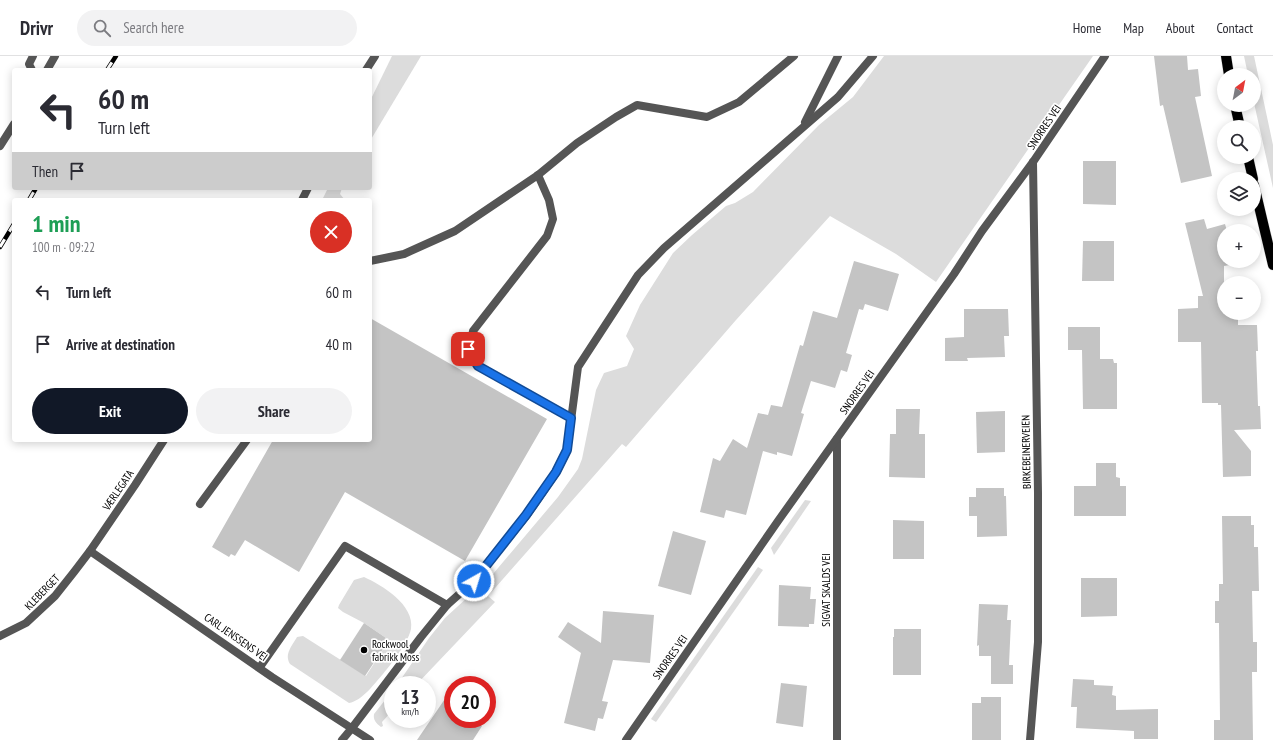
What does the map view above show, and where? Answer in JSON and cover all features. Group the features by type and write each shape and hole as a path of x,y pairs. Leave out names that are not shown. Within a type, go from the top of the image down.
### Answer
{"main road":[{"path":"1226,56 1228,68"},
{"path":"1261,214 1273,265"}],"street":[{"path":"31,68 29,64 33,56"},
{"path":"48,68 55,56"},
{"path":"367,68 375,56"},
{"path":"372,261 404,254 454,231 538,175 577,143 616,116 637,105 707,117 739,102 794,56"},
{"path":"802,127 838,56"},
{"path":"342,740 421,637 447,606 474,581 526,515 556,472 567,450 578,367 638,275 664,248 838,97 874,56"},
{"name":"SNORRES VEI","path":"626,740 778,521 954,274 982,231 1033,162 1105,56"},
{"path":"0,146 12,127"},
{"name":"BIRKEBEINERVEIEN","path":"1030,740 1038,642 1038,493 1033,162"},
{"path":"538,175 549,200 553,219 547,236 473,331 468,349 478,366 571,418"},
{"name":"SIGVAT SKALDS VEI","path":"837,439 838,740"},
{"name":"VÆRLEGATA","path":"90,551 163,442"},
{"path":"200,504 246,442"},
{"path":"260,667 344,546 447,606"},
{"name":"KLEBERGET","path":"0,636 26,623 55,596 90,551"},
{"name":"CARL JENSSENS VEI","path":"90,551 260,667 272,677 370,740"}],"shaded area":[{"path":"392,56 421,56 372,138 372,97"},
{"path":"884,56 1093,56 936,282 896,254 830,216 736,320 626,447 622,444 488,596 495,602 425,676 403,676 429,638 445,618 493,574 558,497 578,469 582,459 596,390 604,373 627,366 634,349 626,336 640,305 673,253 726,206 735,203 753,192 819,125 853,97"},
{"path":"1244,56 1254,56 1257,68 1247,68"},
{"path":"1261,89 1273,145 1273,188 1261,134 1261,120 1258,120 1256,112 1261,112"},
{"path":"327,190 341,190 340,194 343,198 323,198"},
{"path":"805,500 811,501 774,555 771,548"},
{"path":"758,567 763,570 656,722 651,719"},
{"path":"364,577 380,585 403,604 411,620 411,629 395,659 383,674 359,699 349,703 290,664 288,660 288,653 297,637 303,636 366,676 389,640 338,608 354,580"},
{"path":"384,701 383,726 381,727 375,721 374,714"}],"building":[{"path":"1154,56 1187,56 1188,70 1198,69 1201,96 1195,97 1212,176 1181,183 1163,105 1160,106"},
{"path":"1083,161 1116,161 1116,205 1083,204"},
{"path":"1204,219 1207,229 1217,226 1217,268 1224,268 1224,276 1217,276 1217,320 1238,320 1238,325 1257,325 1258,351 1256,351 1258,406 1260,406 1261,429 1234,430 1251,451 1251,476 1223,477 1221,405 1218,405 1218,403 1202,403 1201,342 1178,342 1178,309 1198,308 1198,296 1203,296 1185,223"},
{"path":"1083,241 1114,241 1114,281 1082,281"},
{"path":"854,261 899,274 888,311 865,304 863,310 859,309 846,353 852,355 847,372 841,370 835,388 811,381 801,413 804,414 792,456 777,452 777,455 763,451 746,515 726,510 724,518 700,512 713,458 720,461 733,439 747,448 758,413 768,415 771,405 782,407 800,345 803,346 813,311 837,318"},
{"path":"964,309 1008,309 1009,336 1004,336 1005,357 967,358 968,361 945,361 945,338 964,337"},
{"path":"372,319 547,419 465,561 345,492 299,572 245,540 235,556 231,554 229,557 212,547 272,442 372,442"},
{"path":"1068,327 1100,327 1100,359 1113,359 1114,363 1117,363 1117,409 1083,409 1082,350 1068,350"},
{"path":"896,409 920,409 919,434 925,434 925,478 889,477 890,434 896,434"},
{"path":"1005,411 1005,452 977,453 976,412"},
{"path":"1096,463 1116,463 1116,477 1120,478 1120,486 1126,486 1126,516 1074,516 1074,486 1096,486"},
{"path":"976,488 1004,488 1004,496 1006,496 1007,536 977,537 977,516 969,516 969,497 976,497"},
{"path":"1222,516 1251,516 1251,525 1254,525 1254,547 1258,547 1259,591 1252,591 1253,642 1257,642 1257,672 1252,672 1253,740 1214,740 1214,720 1220,720 1219,623 1215,623 1215,601 1219,601 1219,584 1223,584"},
{"path":"893,520 924,521 924,559 893,559"},
{"path":"673,531 706,541 691,595 658,586"},
{"path":"1081,578 1117,578 1117,616 1081,617"},
{"path":"779,585 811,587 810,599 816,599 814,624 809,624 809,627 778,626"},
{"path":"979,604 1008,605 1007,620 1011,620 1009,665 1013,665 1013,684 991,684 991,656 979,656 979,645 977,646"},
{"path":"603,611 654,615 650,663 613,660 602,701 608,702 603,719 598,718 595,731 564,723 581,653 558,637 568,622 601,643"},
{"name":"Rockwool fabrikk Moss","path":"364,623 389,640 365,676 340,660"},
{"path":"894,629 921,629 921,675 893,675"},
{"path":"1073,679 1094,680 1094,685 1113,686 1112,695 1116,696 1116,710 1158,709 1158,739 1134,739 1134,731 1076,728 1077,707 1071,707"},
{"path":"781,683 807,686 803,727 776,723"},
{"path":"981,697 1001,697 1001,740 972,740 972,703 981,703"},
{"path":"444,700 444,728 481,728 473,740 417,740 425,728 436,728 436,712"}],"railway":[{"path":"108,68 116,56"},
{"path":"30,198 35,190"},
{"path":"0,247 12,227"}],"place":[{"name":"Rockwool fabrikk Moss","path":"364,650"}],"route":[{"path":"468,349 478,366 571,418 567,450 556,472 526,515 474,581"}]}
